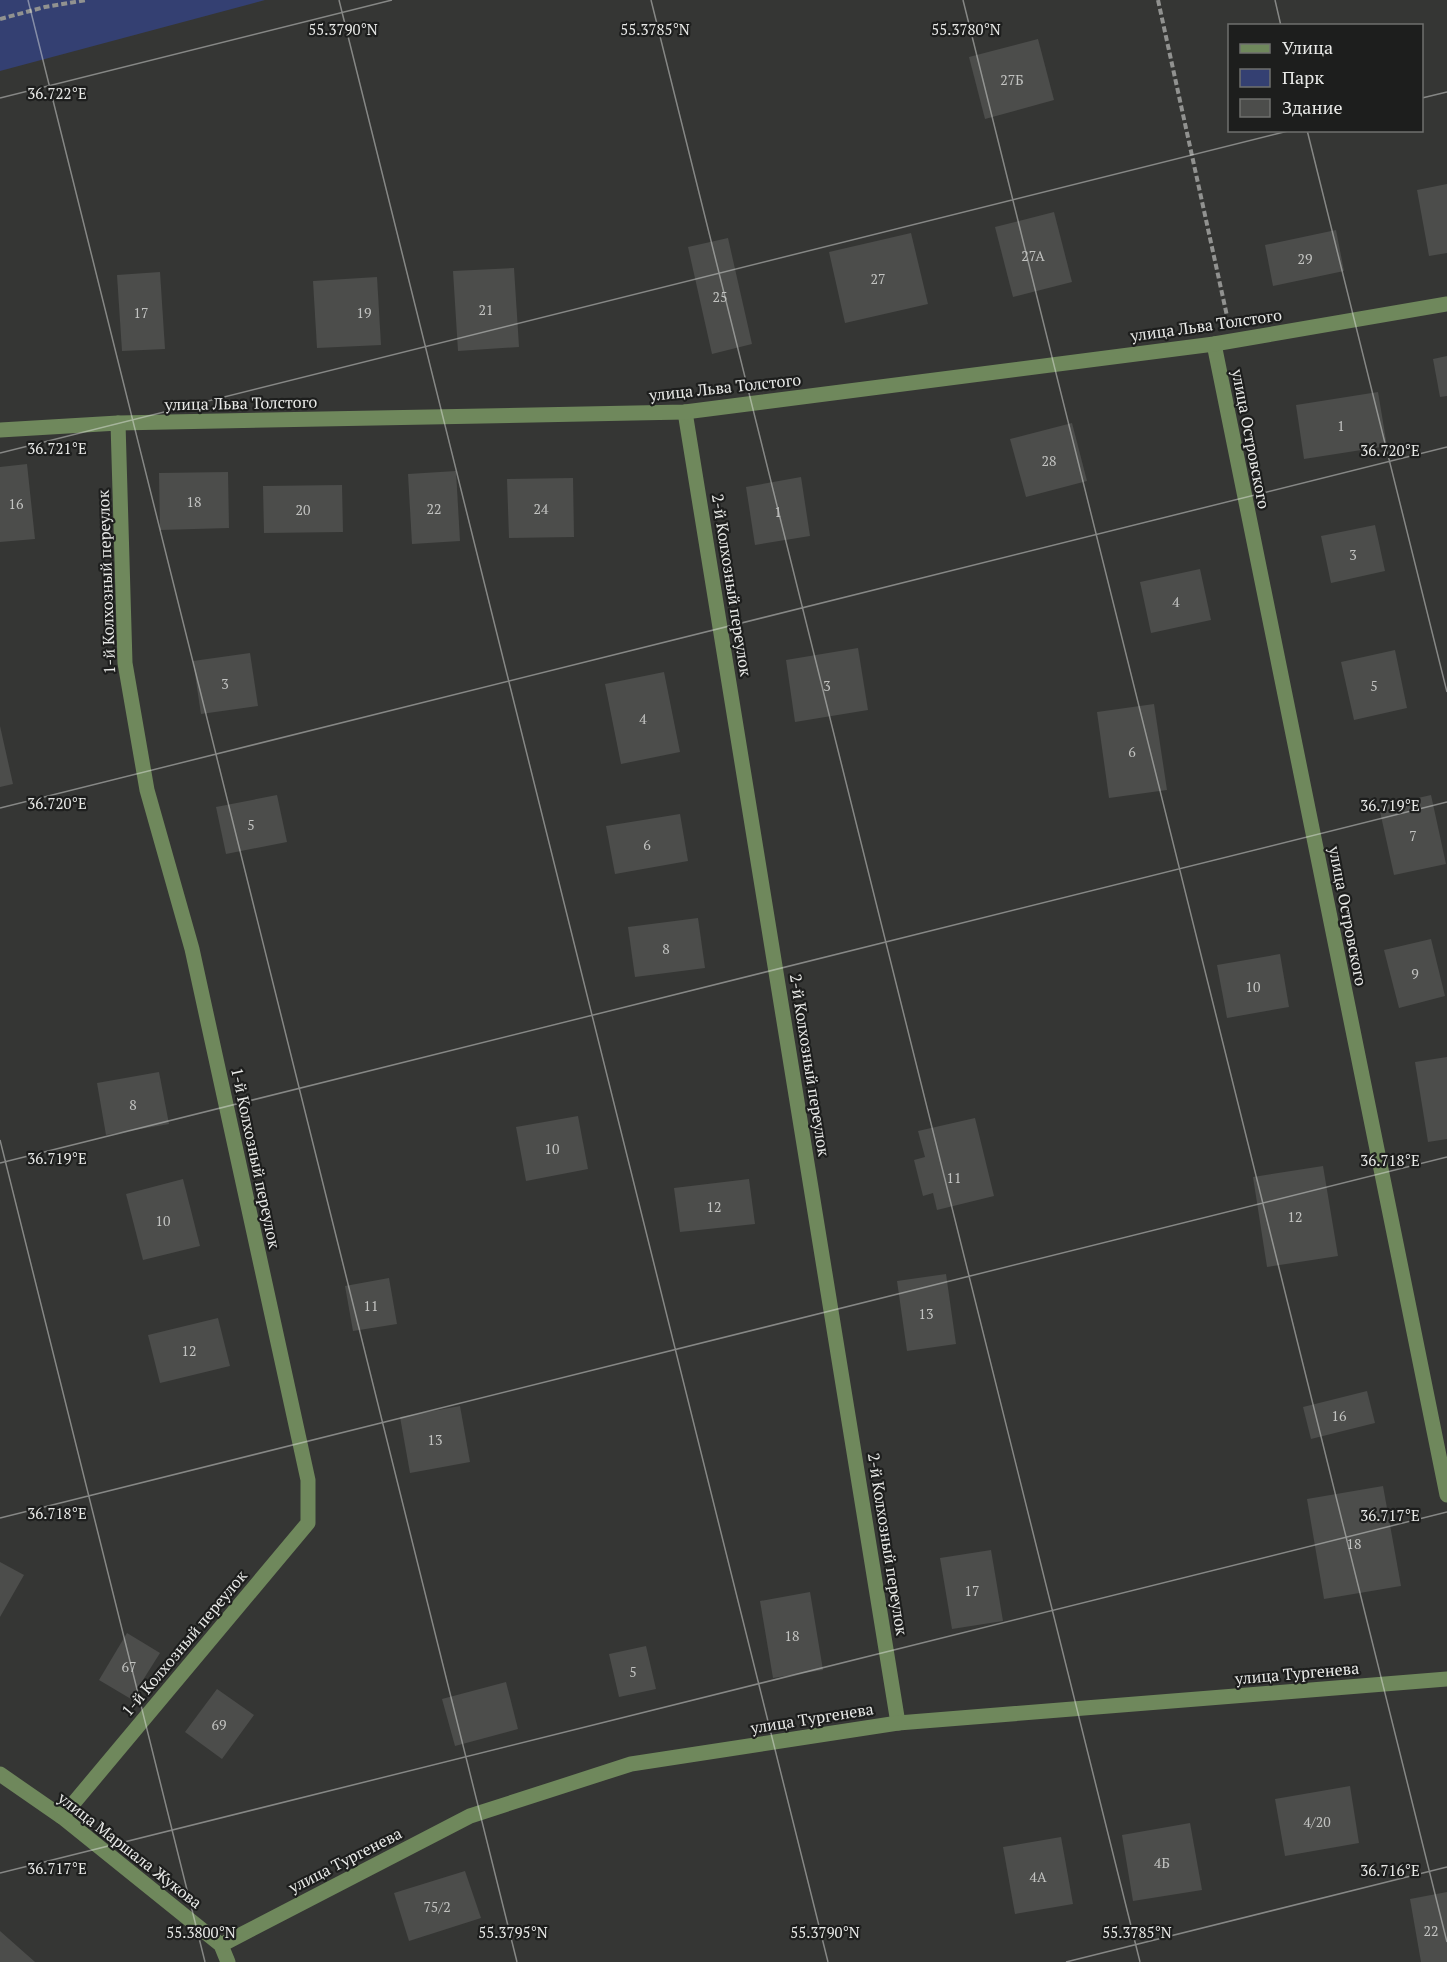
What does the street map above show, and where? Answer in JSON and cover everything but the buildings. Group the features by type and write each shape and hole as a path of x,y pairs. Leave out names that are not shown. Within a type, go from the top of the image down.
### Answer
{"street":[{"name":"улица Льва Толстого","path":"0,430 118,423 685,412 1214,344 1447,304"},
{"name":"улица Островского","path":"1214,344 1447,1495"},
{"name":"2-й Колхозный переулок","path":"685,412 898,1723"},
{"name":"1-й Колхозный переулок","path":"62,1817 308,1523 308,1480 192,949 147,790 127,674 118,423"},
{"name":"улица Тургенева","path":"221,1945 470,1816 631,1764 898,1723 1447,1679"},
{"name":"улица Маршала Жукова","path":"0,1774 62,1817 221,1945 228,1962"}],"path":[{"path":"0,19 45,7 87,0"},
{"path":"1158,0 1233,340"}],"green space":[{"path":"0,0 265,0 0,71"}]}
